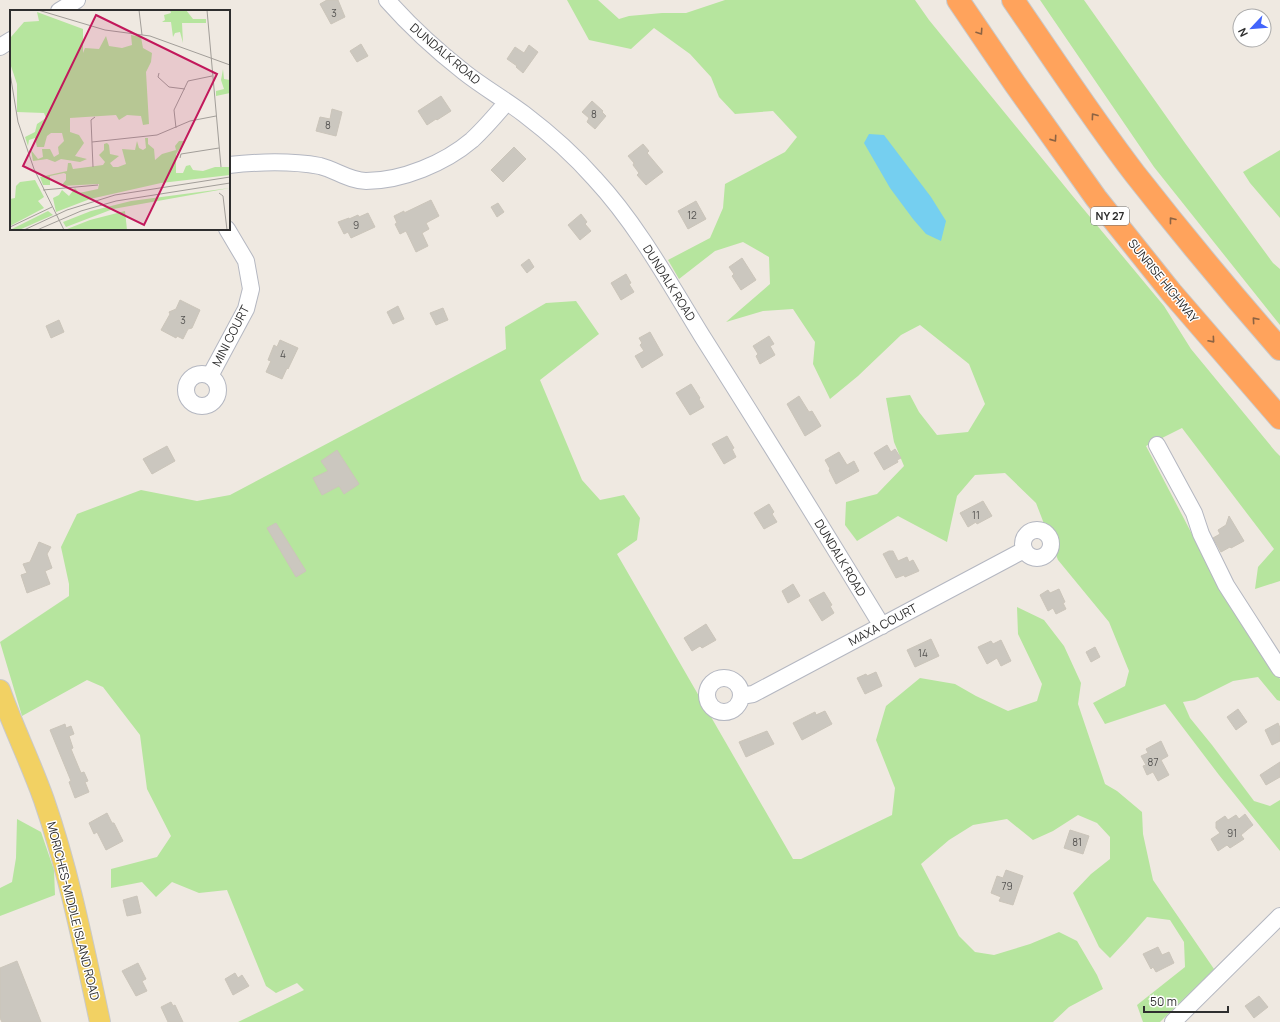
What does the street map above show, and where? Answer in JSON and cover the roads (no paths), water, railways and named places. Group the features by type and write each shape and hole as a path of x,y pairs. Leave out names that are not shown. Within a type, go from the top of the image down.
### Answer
{"highway":[{"name":"SUNRISE HIGHWAY","path":"958,0 1096,198 1171,292 1280,418"},
{"path":"1013,0 1055,62 1134,172 1209,267 1280,350"}],"main road":[{"name":"MORICHES-MIDDLE ISLAND ROAD","path":"0,690 28,757 56,838 76,915 100,1022"}],"street":[{"path":"61,10 77,0"},
{"name":"DUNDALK ROAD","path":"387,0 412,27 436,49 465,73 507,102 549,135 584,167 608,195 636,231 772,447 882,626"},
{"path":"0,47 10,41"},
{"path":"230,165 280,163 313,165 330,169 357,180 366,181 394,178 422,169 450,156 481,132 507,102"},
{"name":"MINI COURT","path":"210,376 246,309 251,288 246,261 228,230"},
{"path":"1158,445 1194,513 1201,534 1226,585 1280,669"},
{"name":"MAXA COURT","path":"741,696 753,694 1024,550"},
{"path":"1173,1022 1280,916"}],"water":[{"path":"869,134 884,135 931,197 946,221 941,241 926,234 890,188 864,143"}]}
